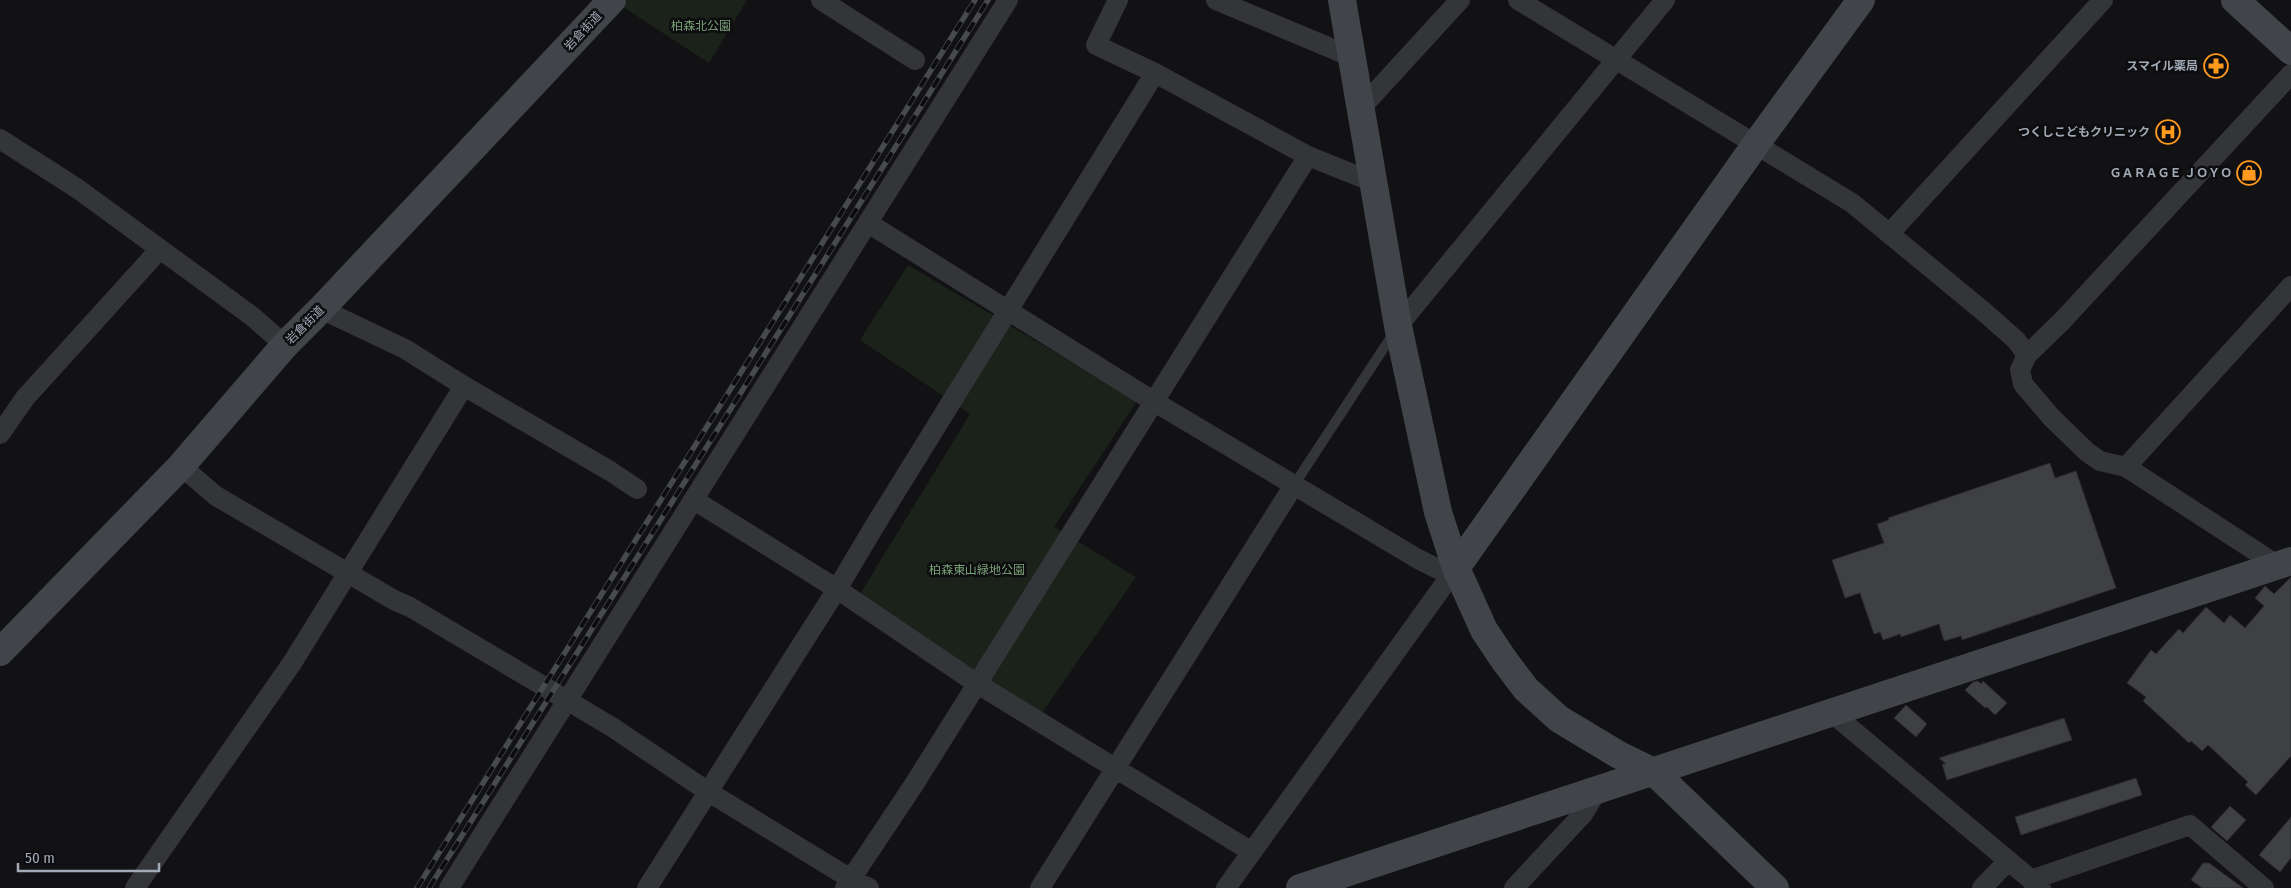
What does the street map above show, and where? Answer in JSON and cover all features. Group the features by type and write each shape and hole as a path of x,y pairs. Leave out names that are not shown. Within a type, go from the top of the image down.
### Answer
{"street":[{"name":"岩倉街道","path":"0,652 181,466 285,345 322,309 612,0"},
{"path":"822,0 914,60"},
{"path":"449,888 1008,0"},
{"path":"1118,0 1096,45 1155,73 1308,156 1374,182"},
{"path":"1216,0 1352,57"},
{"path":"1342,0 1398,326 1438,512 1456,568 1484,630 1526,689 1559,718 1619,755 1654,772 1762,883"},
{"path":"1361,108 1460,0"},
{"path":"1518,0 1852,203 1984,311 2016,340 2027,355"},
{"path":"1398,326 1665,0"},
{"path":"1226,888 1456,568 1756,144 1861,0"},
{"path":"1890,233 2103,0"},
{"path":"2235,0 2291,52"},
{"path":"646,888 837,589 1155,73"},
{"path":"2284,563 2126,467 2100,461 2087,452 2051,417 2023,384 2020,370 2027,355 2062,321 2291,74"},
{"path":"0,140 78,189 253,317 285,345"},
{"path":"848,884 913,786 1308,156"},
{"path":"868,223 1009,309 1153,401 1294,485 1438,569 1456,568"},
{"path":"0,434 25,398 160,249"},
{"path":"2126,467 2291,286"},
{"path":"322,309 405,349 464,386 610,471 636,489"},
{"path":"135,888 292,663 464,386"},
{"path":"181,466 216,496 349,572 566,702 612,727 848,884 870,888"},
{"path":"1040,888 1294,485"},
{"path":"694,500 837,589 976,683 1252,852"},
{"path":"1300,888 2284,563"},
{"path":"1832,712 2036,884 2190,825 2264,888"},
{"path":"1514,888 1583,814 1598,789"},
{"path":"1982,888 2008,861"}],"lane":[{"path":"1294,485 1398,326"}],"green space":[{"name":"柏森北公園","path":"624,0 747,0 709,63 620,5"},
{"name":"柏森東山緑地公園","path":"908,265 1137,401 1054,527 1136,577 1042,713 857,599 970,414 860,340"}],"building":[{"path":"2050,463 2055,478 2076,471 2116,588 1962,640 1961,636 1944,641 1939,624 1901,637 1900,634 1883,640 1880,632 1874,634 1860,593 1845,598 1832,560 1884,543 1877,524 1889,520 1888,518"},
{"path":"2291,577 2291,756 2256,795 2245,785 2248,782 2208,745 2202,751 2191,741 2189,743 2143,701 2146,697 2127,683 2151,650 2156,654 2179,629 2183,633 2206,607 2224,623 2230,615 2245,628 2264,606 2255,598 2265,586 2274,594"},
{"path":"1978,681 1981,684 1983,681 2007,703 1995,715 1965,690 1973,682"},
{"path":"1906,705 1927,724 1916,737 1894,718"},
{"path":"2064,718 2072,740 1947,780 1942,764 1946,764 1939,758"},
{"path":"2136,778 2142,795 2021,835 2015,817"},
{"path":"2230,806 2246,820 2227,841 2211,827"},
{"path":"2291,817 2291,858 2280,872 2259,855"},
{"path":"2203,863 2209,863 2243,888 2202,888 2191,880"}],"railway":[{"path":"417,888 975,0"},
{"path":"429,888 988,0"}],"place":[{"name":"スマイル薬局","path":"2216,66"},
{"name":"つくしこどもクリニック","path":"2168,132"},
{"name":"ＧＡＲＡＧＥ ＪＯＹＯ","path":"2249,173"}]}
